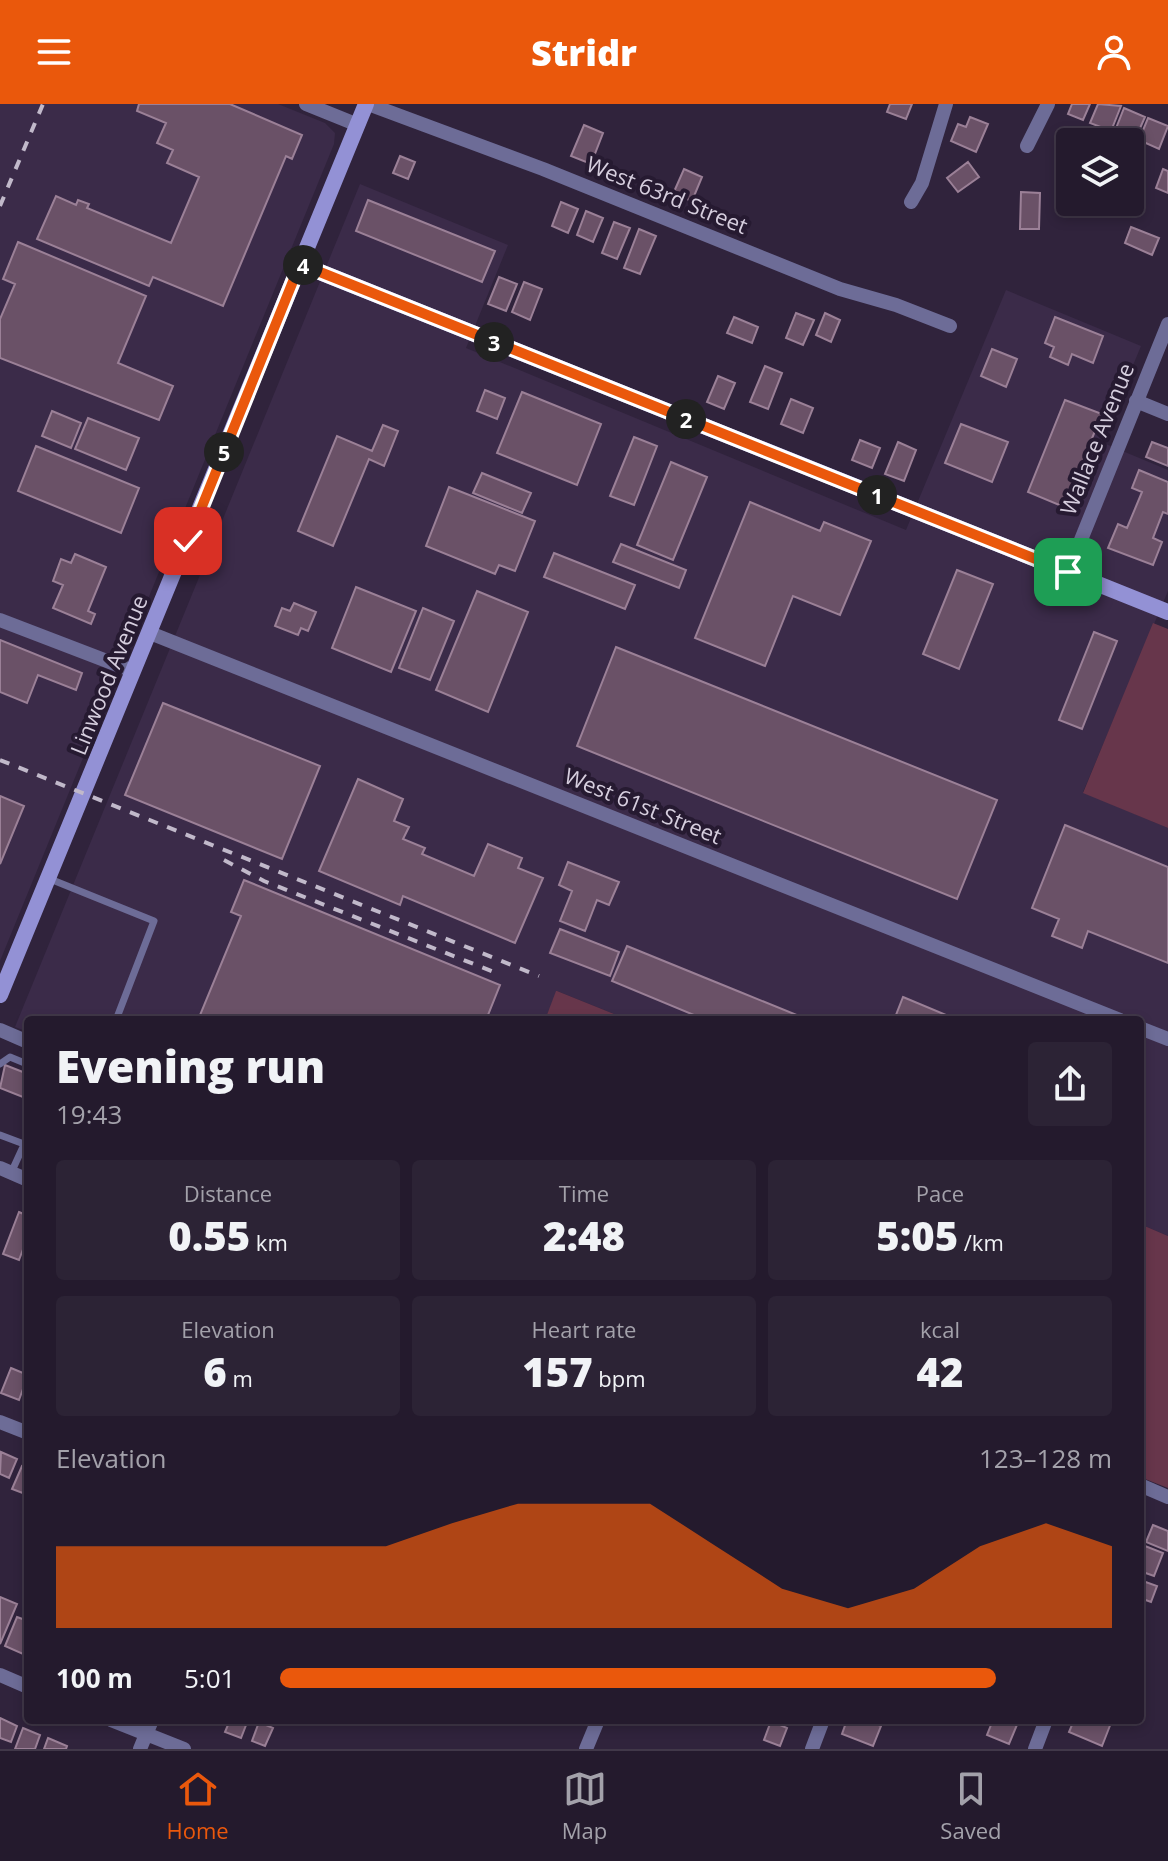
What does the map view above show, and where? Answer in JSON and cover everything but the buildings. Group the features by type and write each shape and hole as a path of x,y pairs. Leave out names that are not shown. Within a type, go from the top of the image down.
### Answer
{"main road":[{"name":"Linwood Avenue","path":"0,995 367,104"},
{"path":"300,264 1168,612"}],"street":[{"path":"306,104 358,125"},
{"name":"West 63rd Street","path":"367,104 558,175 840,289 896,305 950,326"},
{"path":"911,202 922,183 946,104"},
{"path":"1027,146 1048,104"},
{"name":"Wallace Avenue","path":"1068,572 1168,324"},
{"path":"1136,401 1168,414"},
{"path":"0,620 133,671"},
{"name":"West 61st Street","path":"150,633 1110,1016"},
{"path":"0,1030 24,1040"},
{"path":"1144,1030 1168,1039"},
{"path":"0,1422 24,1431"},
{"path":"1144,1488 1168,1497"},
{"path":"0,1675 24,1685"},
{"path":"586,1749 596,1724"},
{"path":"812,1749 821,1724"},
{"path":"1035,1749 1044,1724"},
{"path":"140,1749 149,1727 184,1749"}],"lane":[{"path":"50,879 154,921 118,1016"},
{"path":"0,1064 10,1057 24,1062"},
{"path":"0,1135 24,1144 6,1171"}],"shaded area":[{"path":"0,104 278,104 325,123 335,133 334,144 0,961"},
{"path":"360,184 508,245 466,348 906,530 1006,290 1141,346 1101,442 1168,470 1168,591 1083,792 1168,828 1168,1236 1144,1226 1144,1016 619,1016 557,991 547,1016 24,1016 24,1030 15,1027"},
{"path":"1153,623 1168,629 1168,828 1083,793"},
{"path":"557,991 619,1016 547,1016"},
{"path":"1144,1226 1168,1236 1168,1488 1144,1479"}],"railway":[{"path":"0,206 43,104"},
{"path":"0,760 539,976"},
{"path":"224,860 264,881 499,974"}],"route":[{"path":"188,541 300,264 1068,572"}]}
